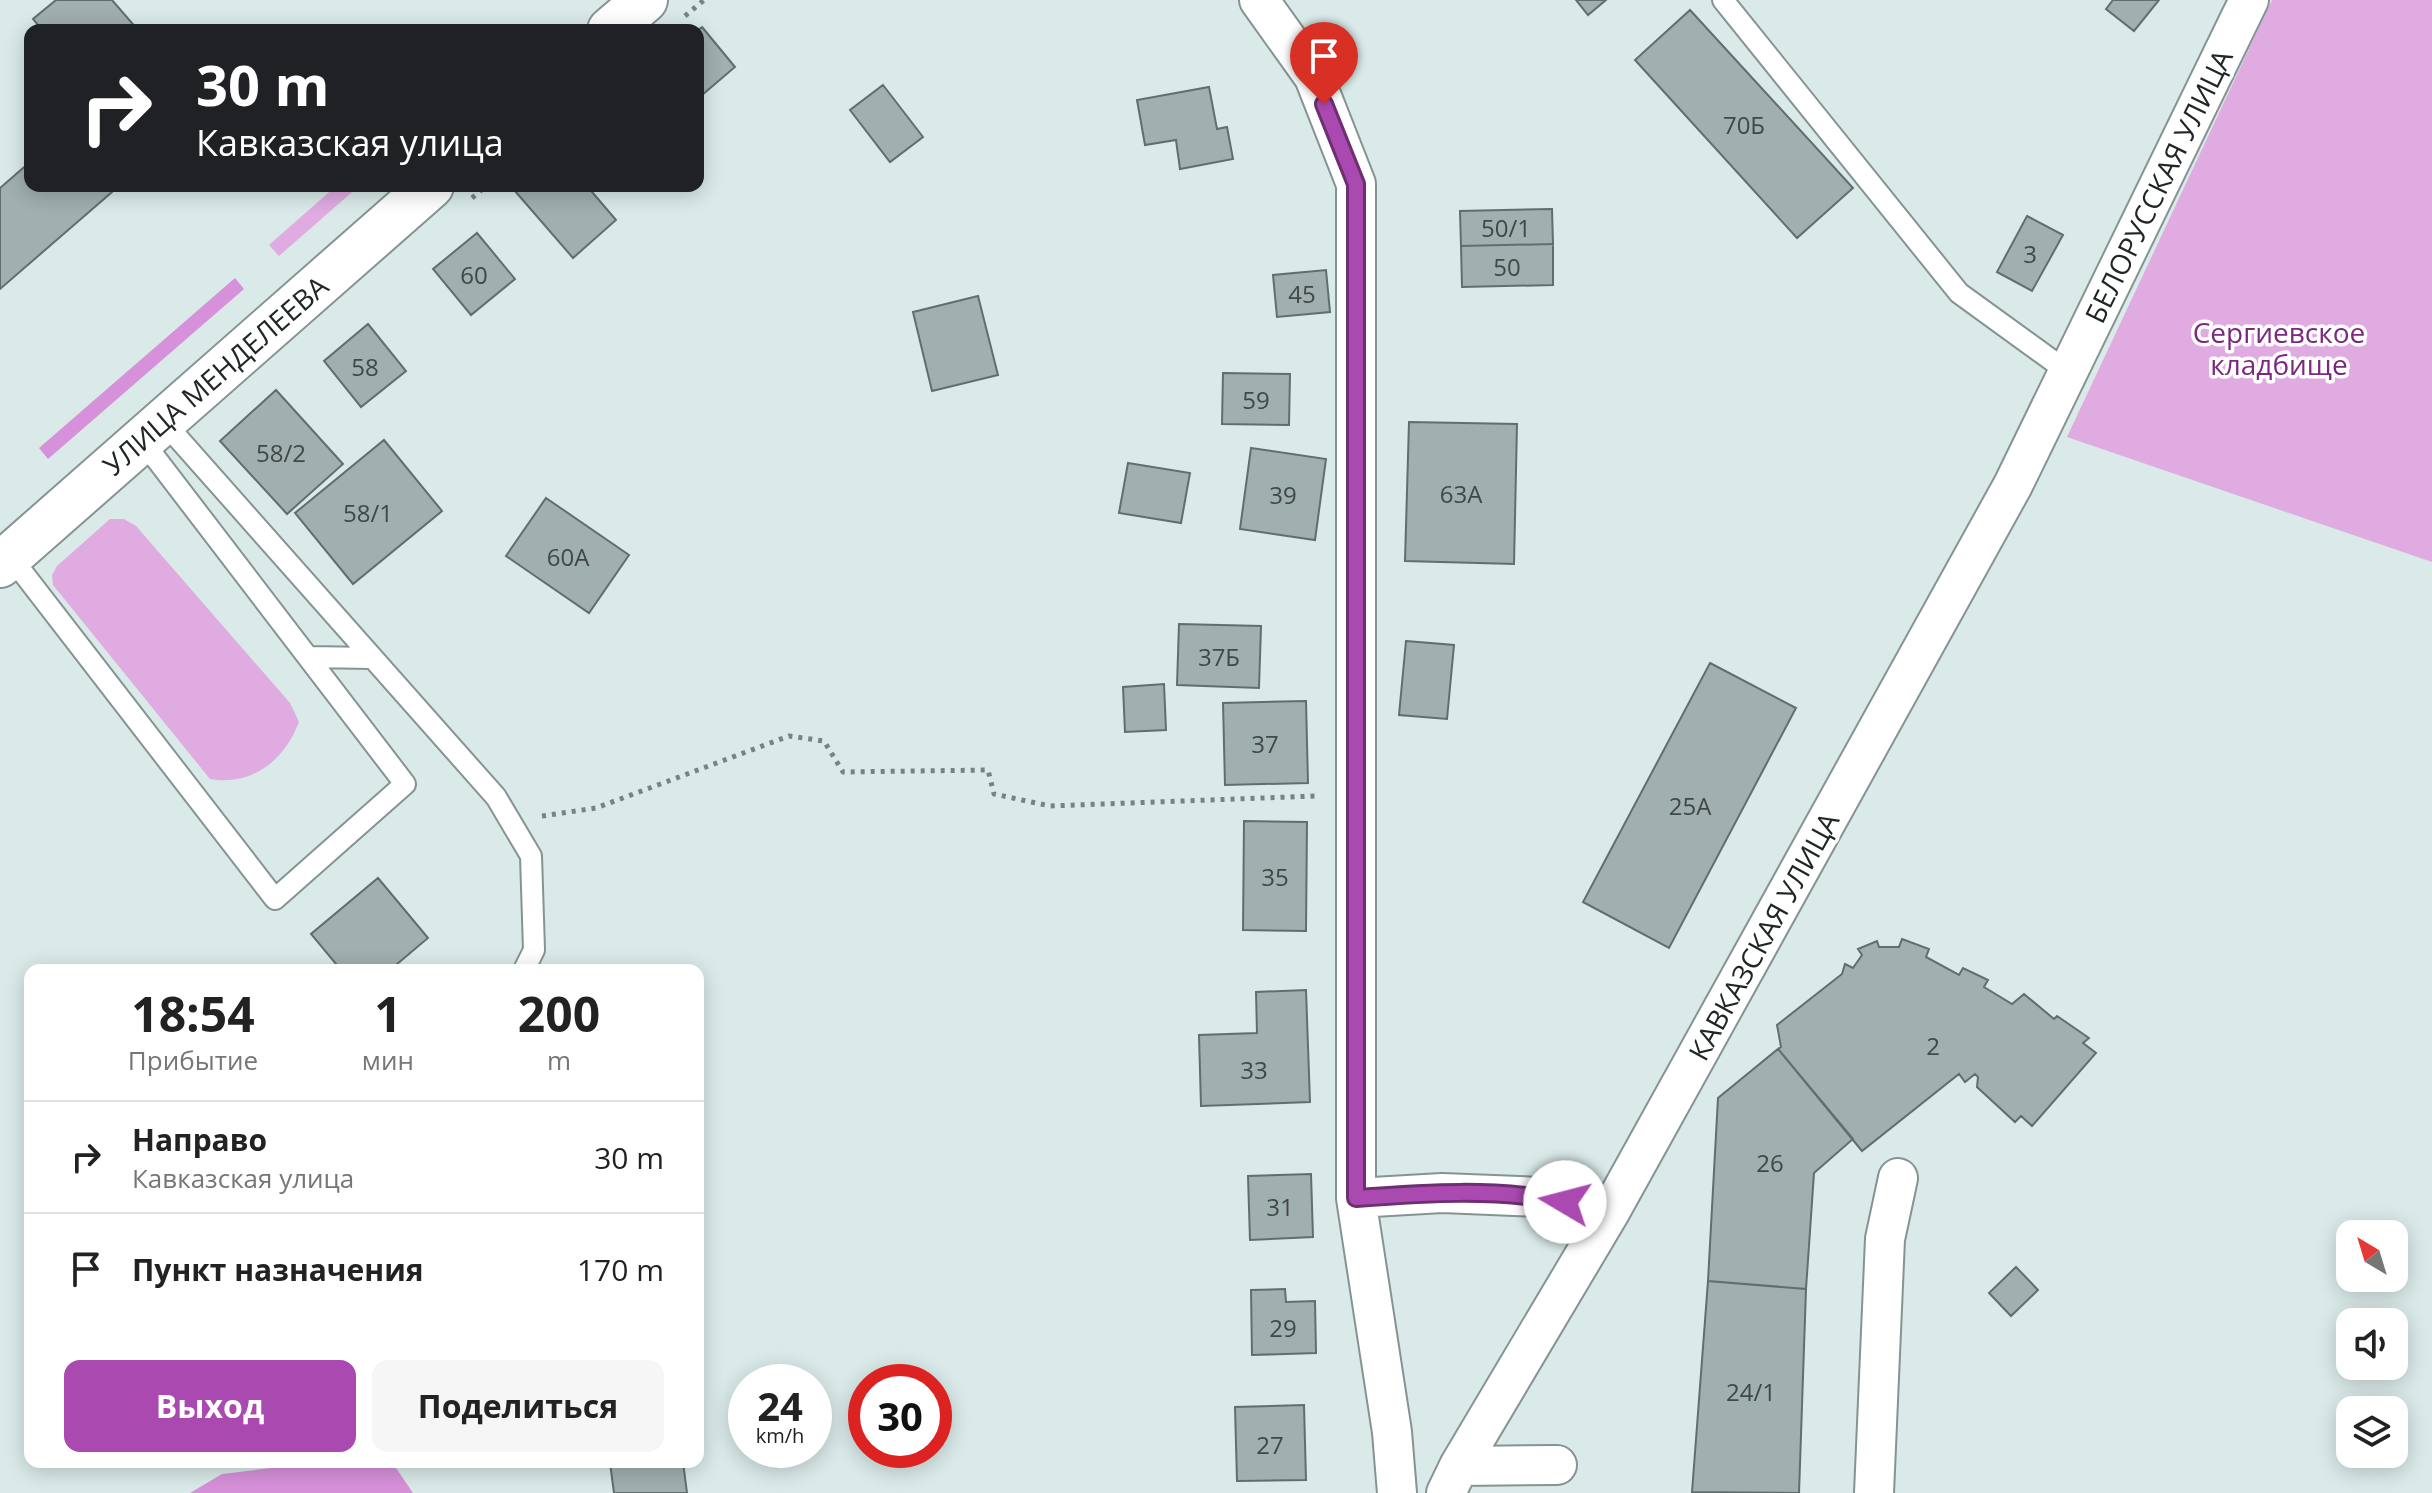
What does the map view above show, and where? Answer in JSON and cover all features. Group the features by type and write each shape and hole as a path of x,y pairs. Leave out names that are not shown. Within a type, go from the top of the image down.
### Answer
{"main road":[{"path":"617,24 645,0"},
{"name":"УЛИЦА МЕНДЕЛЕЕВА","path":"5,561 424,192"}],"street":[{"path":"1259,0 1314,77 1356,184 1356,1198 1392,1432 1397,1493"},
{"name":"БЕЛОРУССКАЯ УЛИЦА","path":"2068,372 2249,0"},
{"name":"КАВКАЗСКАЯ УЛИЦА","path":"1452,1479 1610,1212 2005,499 2068,372"},
{"path":"1874,1493 1885,1239 1898,1178"},
{"path":"1356,1198 1442,1193 1528,1197 1610,1212"},
{"path":"1452,1479 1557,1465"}],"lane":[{"path":"1723,0 1959,293 2068,372"},
{"path":"5,561 275,899 405,784 308,657 152,429"},
{"path":"152,429 373,658 496,797 531,856 534,950 527,964"},
{"path":"308,657 373,658"}],"path":[{"path":"510,821 596,808 789,736 824,741 843,772 988,770 994,794 1050,806 1356,795"}],"green space":[{"name":"Сергиевское кладбище","path":"2272,0 2432,0 2432,562 2067,437"},
{"path":"329,192 352,192 279,256 269,245"},
{"path":"110,519 124,519 136,526 290,703 299,722 285,748 265,768 240,779 210,779 53,585 52,575 57,566"}],"shaded area":[{"path":"235,278 244,289 48,459 39,448"},
{"path":"272,1468 396,1468 413,1493 190,1493 222,1474"}],"building":[{"path":"56,0 112,0 133,24 37,24 33,19"},
{"path":"1576,0 1606,0 1588,15"},
{"path":"2113,0 2159,0 2134,31 2106,9"},
{"path":"1690,10 1853,188 1797,238 1635,60"},
{"path":"704,29 735,67 704,93"},
{"path":"883,85 923,137 890,162 850,110"},
{"path":"1209,87 1217,129 1227,127 1233,159 1180,169 1176,140 1145,145 1137,100"},
{"path":"24,167 24,192 112,192 0,289 0,188"},
{"path":"516,192 592,192 616,220 573,258"},
{"path":"1552,209 1553,244 1461,246 1460,211"},
{"path":"2027,216 2063,235 2032,291 1997,272"},
{"path":"477,233 515,279 471,315 433,269"},
{"path":"1553,244 1553,285 1462,287 1461,246"},
{"path":"1326,270 1330,312 1277,317 1273,275"},
{"path":"978,296 998,375 932,391 913,312"},
{"path":"368,324 406,371 361,407 324,361"},
{"path":"1223,373 1290,374 1289,425 1222,424"},
{"path":"276,390 343,464 287,514 220,441"},
{"path":"1409,422 1517,424 1514,564 1405,561"},
{"path":"384,440 442,511 353,584 295,513"},
{"path":"1251,448 1326,459 1315,540 1240,529"},
{"path":"1128,463 1190,473 1181,523 1119,513"},
{"path":"546,498 629,555 589,613 506,556"},
{"path":"1179,624 1261,626 1259,688 1177,685"},
{"path":"1406,641 1454,645 1447,719 1399,715"},
{"path":"1710,663 1796,708 1669,948 1583,902"},
{"path":"1164,684 1166,730 1125,732 1123,687"},
{"path":"1306,701 1308,783 1225,785 1223,703"},
{"path":"1244,821 1307,822 1306,931 1243,930"},
{"path":"378,878 428,938 397,964 336,964 311,934"},
{"path":"1902,939 1929,949 1926,957 1959,975 1963,968 1988,980 1984,987 2012,1004 2024,994 2054,1019 2057,1016 2089,1038 2083,1043 2096,1053 2032,1126 2021,1116 2015,1122 1977,1087 1978,1077 1975,1074 1965,1082 1959,1074 1862,1151 1778,1049 1781,1047 1777,1025 1842,974 1845,964 1853,968 1862,955 1858,949 1877,941 1879,947 1899,947"},
{"path":"1306,990 1310,1102 1201,1106 1199,1035 1257,1033 1256,992"},
{"path":"1778,1049 1853,1139 1814,1173 1806,1289 1708,1281 1718,1098"},
{"path":"1311,1174 1313,1237 1250,1240 1248,1176"},
{"path":"2016,1267 2038,1290 2011,1316 1989,1293"},
{"path":"1708,1281 1806,1289 1799,1493 1692,1492"},
{"path":"1285,1289 1286,1302 1315,1301 1316,1353 1252,1355 1251,1290"},
{"path":"1304,1405 1306,1480 1237,1481 1235,1407"},
{"path":"611,1468 684,1468 687,1493 614,1493"}],"route":[{"path":"1324,104 1356,184 1356,1198 1442,1193 1542,1197 1565,1202"}]}
